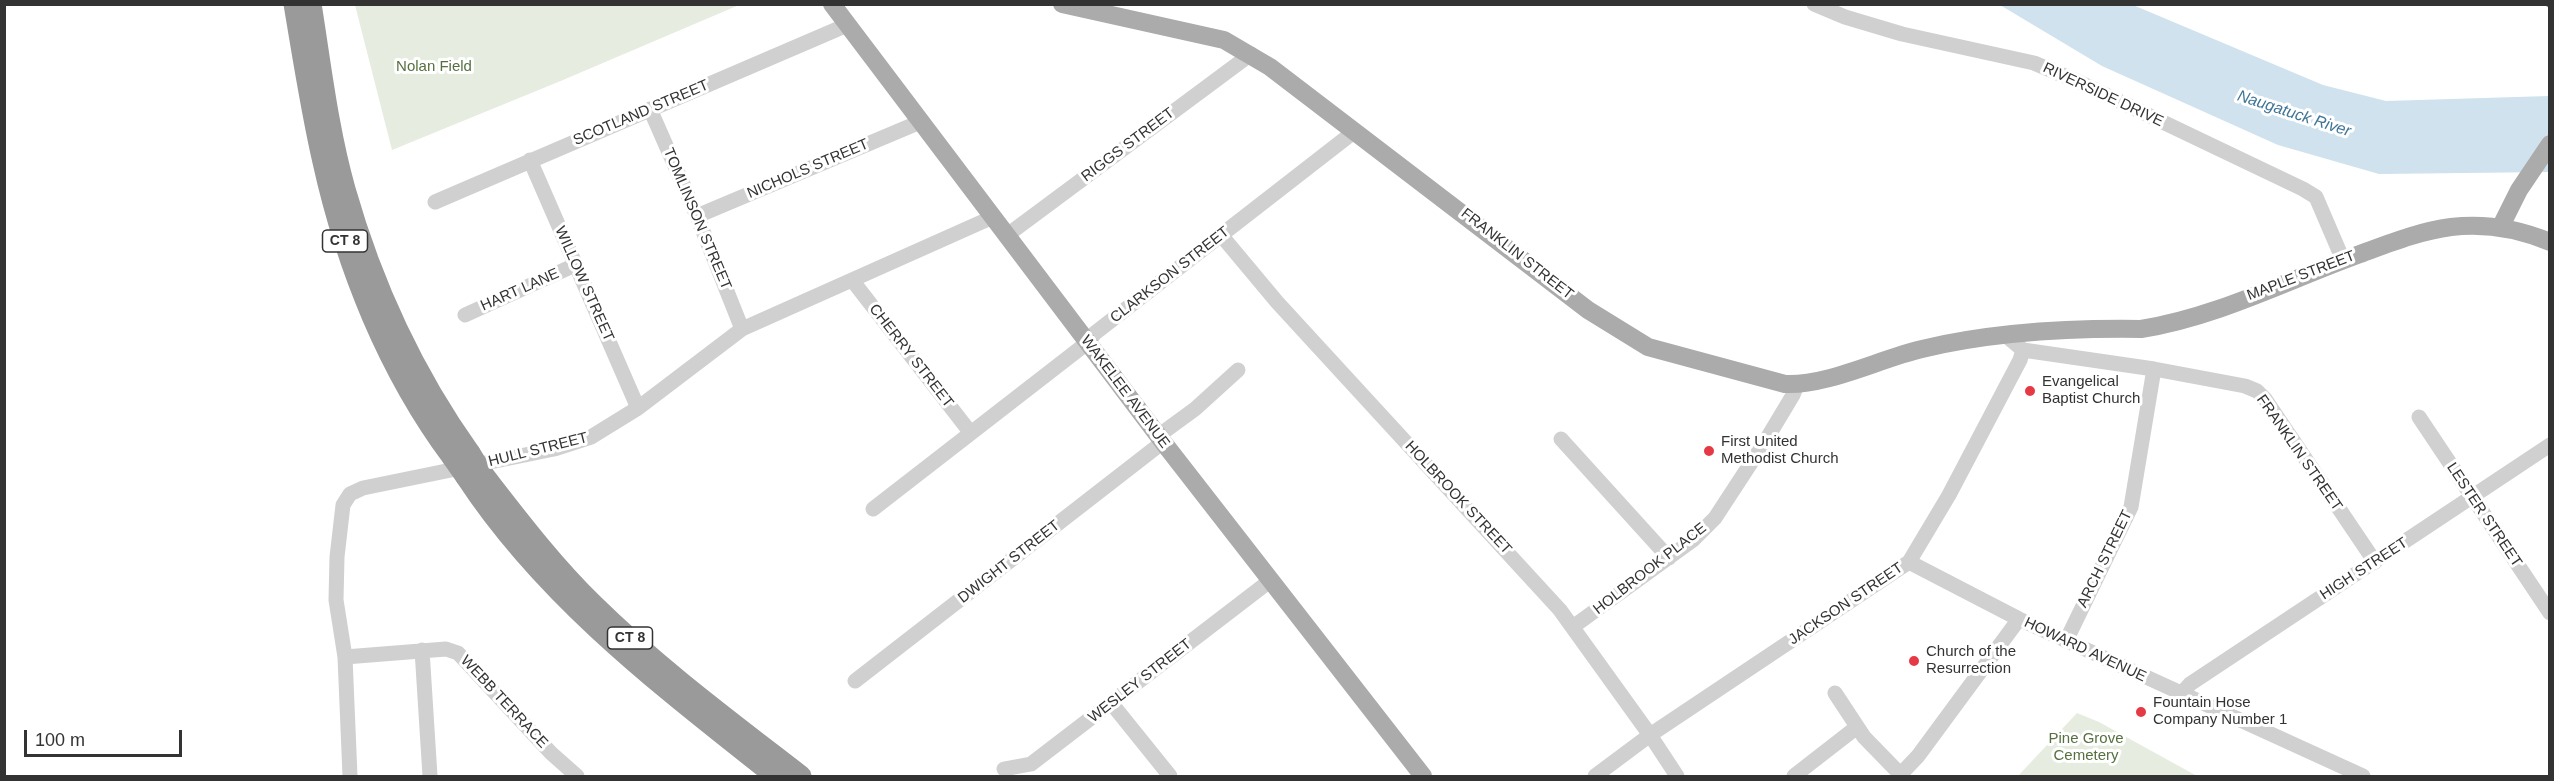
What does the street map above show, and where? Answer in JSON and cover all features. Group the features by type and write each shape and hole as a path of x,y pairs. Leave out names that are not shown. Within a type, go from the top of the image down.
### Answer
{"highway":[{"name":"CT 8","path":"294,4 322,160 334,208 358,279 401,376 423,415 461,455"},
{"name":"CT 8","path":"311,4 340,167 373,271 405,346 461,455 475,476 592,603 660,665 801,777"},
{"name":"CT 8","path":"475,476 486,509 539,571 596,629 649,676 775,777"}],"main road":[{"name":"WAKELEE AVENUE","path":"832,4 1161,439 1423,777"},
{"name":"FRANKLIN STREET","path":"1062,4 1197,32 1224,40 1251,54 1588,310 1648,347 1785,384 1797,385 1823,380 1924,348 2004,334"},
{"path":"2550,144 2519,190 2500,228 2550,242"},
{"name":"MAPLE STREET","path":"2004,334 2141,329 2163,326 2191,318 2343,260 2428,231 2453,227 2500,228"}],"street":[{"name":"RIVERSIDE DRIVE","path":"1814,4 1845,17 1902,34 2034,63 2081,83 2303,189 2316,197 2343,260"},
{"name":"SCOTLAND STREET","path":"435,202 847,25"},
{"name":"RIGGS STREET","path":"1006,236 1251,54"},
{"name":"TOMLINSON STREET","path":"650,109 698,216 742,329"},
{"name":"NICHOLS STREET","path":"698,216 920,122"},
{"name":"CLARKSON STREET","path":"873,509 1088,343 1095,333 1355,131"},
{"name":"WILLOW STREET","path":"530,160 638,408"},
{"name":"HULL STREET","path":"350,777 345,657 336,600 337,557 343,505 350,494 363,488 576,443 605,430 638,408 742,329 993,217"},
{"name":"HOLBROOK STREET","path":"1221,235 1277,302 1574,626 1677,777"},
{"name":"HART LANE","path":"465,315 575,265"},
{"name":"CHERRY STREET","path":"852,280 970,432"},
{"path":"2004,334 2023,350"},
{"name":"FRANKLIN STREET","path":"2023,350 2154,369 2245,386 2261,395 2375,562"},
{"name":"JACKSON STREET","path":"1595,777 1650,735 1909,562 1949,495 2020,360 2023,350"},
{"name":"ARCH STREET","path":"2066,641 2131,507 2154,369"},
{"name":"DWIGHT STREET","path":"855,681 1161,439 1238,370"},
{"name":"HOLBROOK PLACE","path":"1574,626 1693,540 1721,509 1793,396 1797,385"},
{"name":"LESTER STREET","path":"2419,417 2550,613"},
{"path":"1561,439 1669,558"},
{"name":"HIGH STREET","path":"2181,694 2190,684 2550,445"},
{"name":"HOWARD AVENUE","path":"1909,562 2019,619 2363,777"},
{"name":"WESLEY STREET","path":"1004,769 1031,764 1271,580"},
{"path":"1835,693 1857,727 1900,776 1918,756 2019,619"},
{"name":"WEBB TERRACE","path":"345,657 446,649 458,653 551,753 577,777"},
{"path":"422,650 430,777"},
{"path":"1112,704 1170,777"},
{"path":"1794,777 1857,727"}],"green space":[{"name":"Nolan Field","path":"355,4 739,5 392,150"},
{"name":"Pine Grove Cemetery","path":"2077,713 2099,722 2197,776 2018,776"}],"water":[{"name":"Naugatuck River","path":"2000,5 2133,5 2323,85 2386,101 2549,96 2549,172 2379,174 2278,145 2102,66"}],"railway":[{"path":"2546,4 2550,7"}],"place":[{"name":"Evangelical Baptist Church","path":"2030,391"},
{"name":"First United Methodist Church","path":"1709,451"},
{"name":"Church of the Resurrection","path":"1914,661"},
{"name":"Fountain Hose Company Number 1","path":"2141,712"}]}
